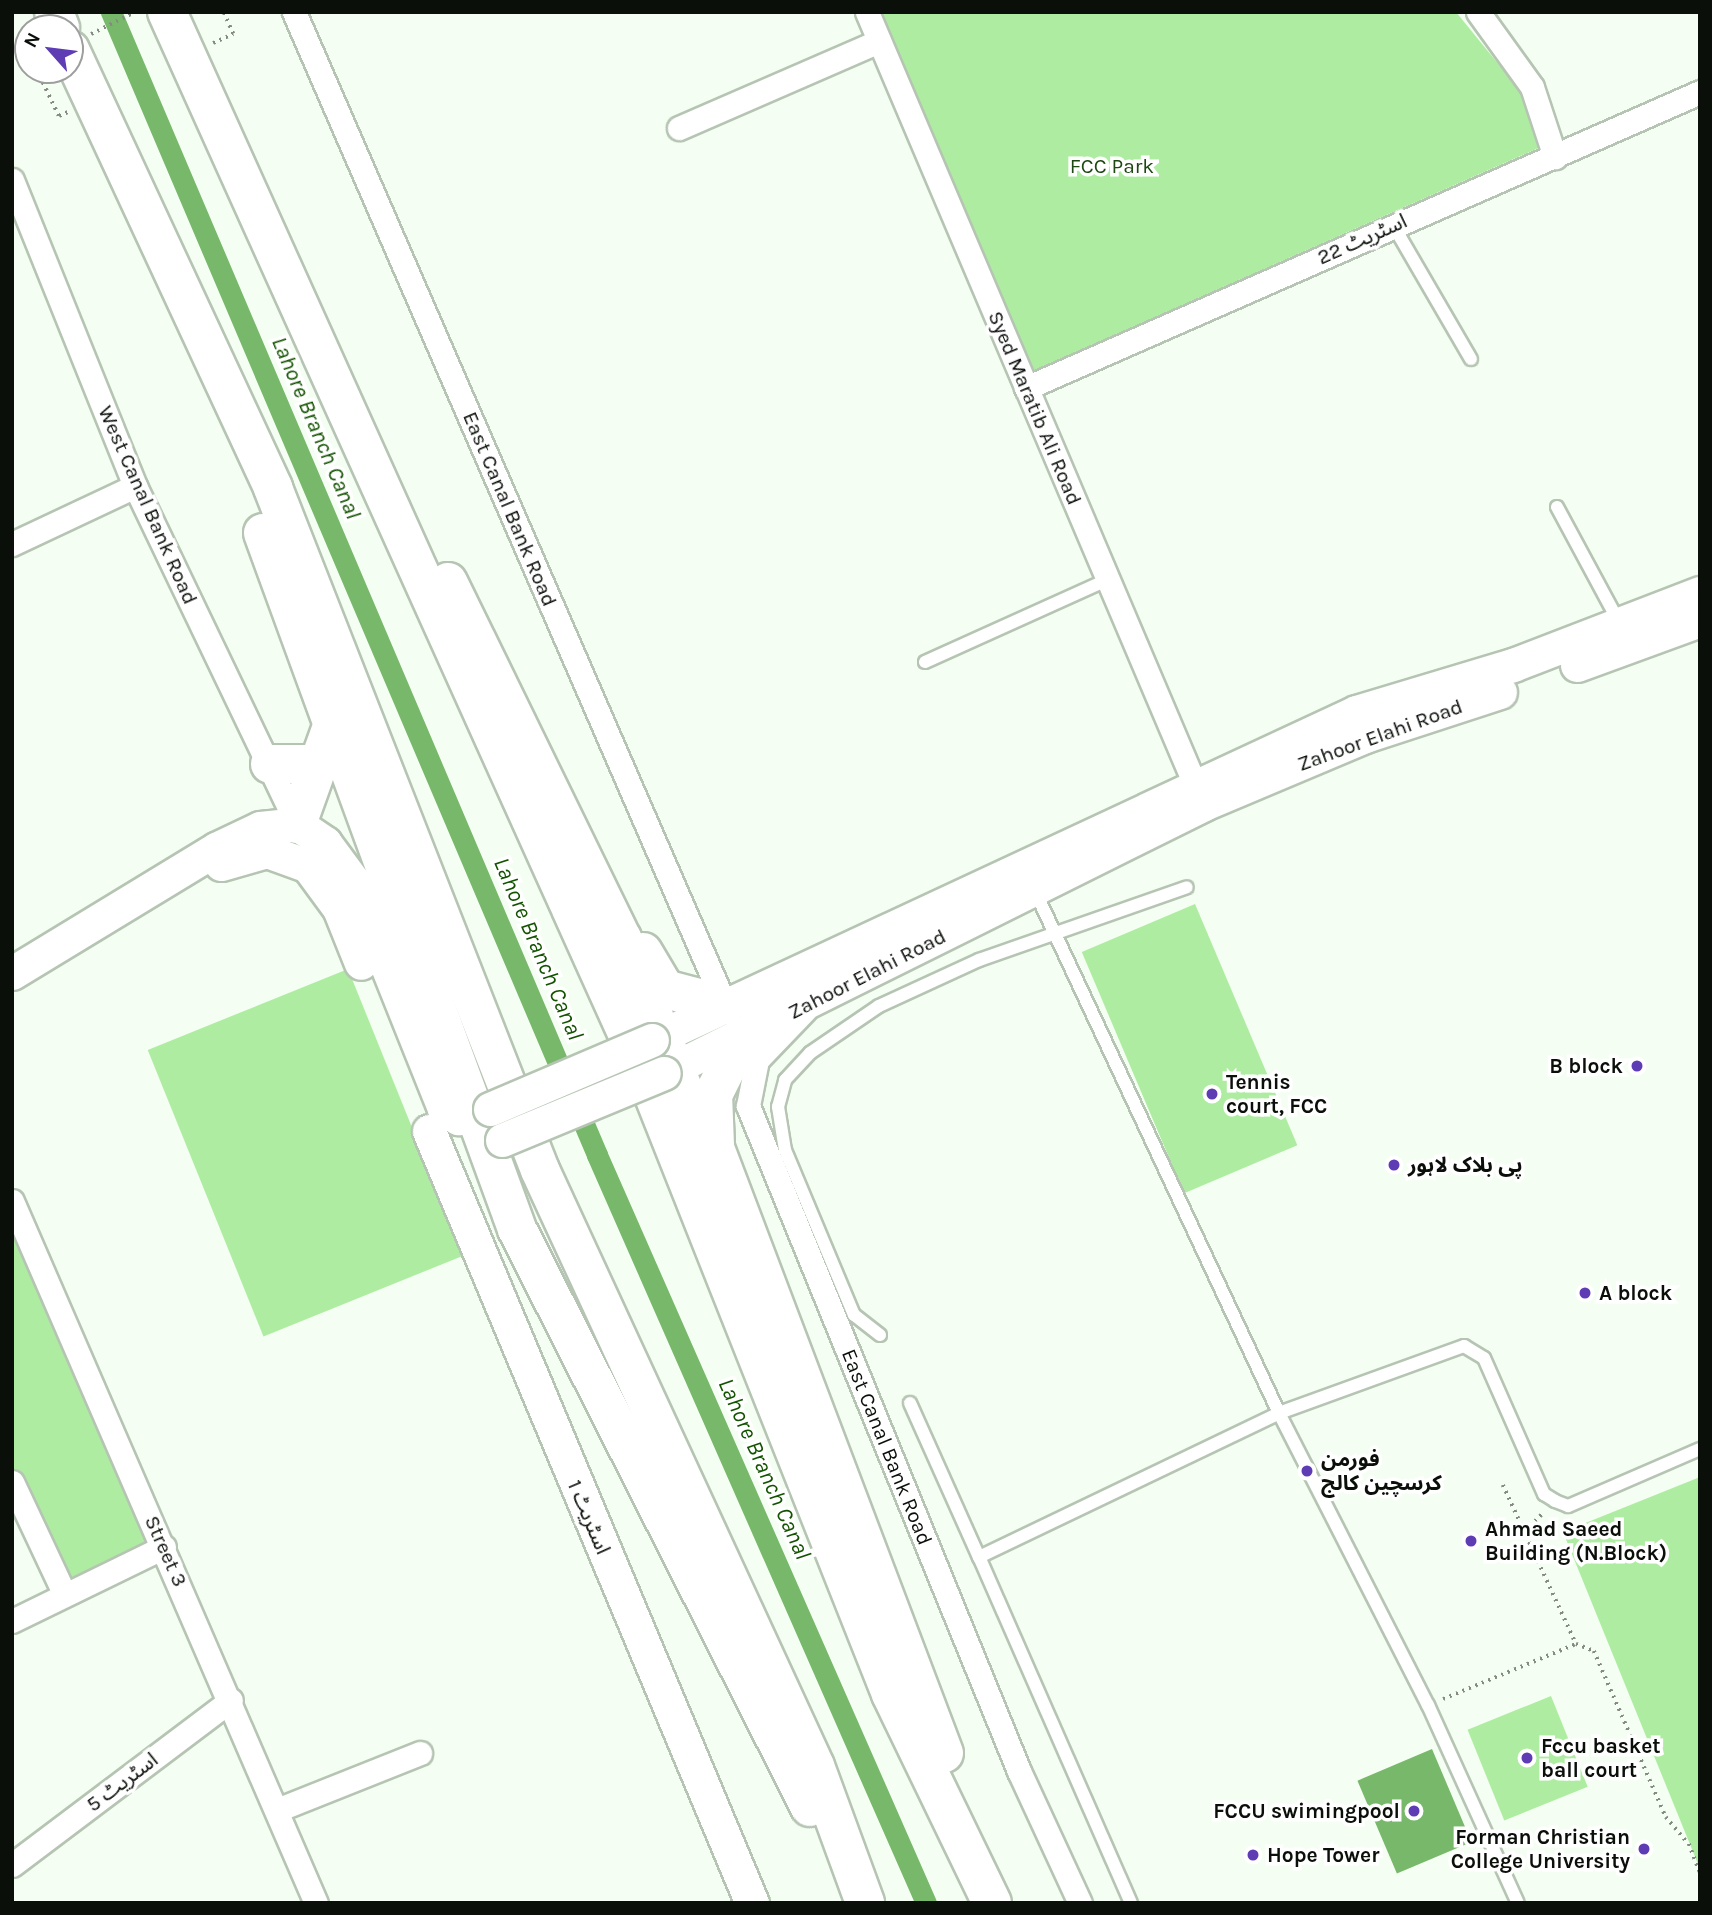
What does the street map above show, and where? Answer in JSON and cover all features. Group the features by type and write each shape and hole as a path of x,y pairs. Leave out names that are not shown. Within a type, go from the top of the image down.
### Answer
{"highway":[{"path":"167,12 320,362 644,1071 891,1694 992,1903"},
{"path":"84,71 228,398 273,488 540,1170 816,1766 865,1903"},
{"path":"320,362 415,518 622,938 663,1054 715,1148 999,1903"},
{"path":"228,398 253,506 332,726 489,1128 523,1240 738,1675 795,1783 850,1867"},
{"path":"297,824 332,726"},
{"path":"270,764 318,764"},
{"path":"622,938 642,950 665,989 733,1021 713,1095 715,1148"}],"main road":[{"name":"Zahoor Elahi Road","path":"429,1130 450,1145 663,1054 1199,793 1356,712 1620,625 1700,593"},
{"name":"Zahoor Elahi Road","path":"733,1021 812,1003 1034,887 1199,793 1700,620"},
{"path":"12,973 242,835 297,824 325,843 354,881 444,1109 458,1118 489,1128 455,1191"},
{"path":"181,873 267,851 296,858 319,875 339,908 429,1130"},
{"name":"اسٹریٹ 1","path":"429,1130 752,1903"}],"street":[{"name":"East Canal Bank Road","path":"294,12 733,1021"},
{"name":"Syed Maratib Ali Road","path":"867,12 1199,793"},
{"path":"1478,12 1532,87 1555,157"},
{"path":"679,128 879,41"},
{"name":"اسٹریٹ 22","path":"1026,388 1700,92"},
{"name":"West Canal Bank Road","path":"12,180 135,486 297,824"},
{"path":"12,544 135,486"},
{"name":"East Canal Bank Road","path":"812,1003 757,1060 748,1106 1019,1771 1080,1903"},
{"name":"Street 3","path":"12,1201 20,1237 164,1547 316,1903"},
{"path":"12,1482 64,1593"},
{"path":"12,1621 64,1593 164,1547"},
{"name":"اسٹریٹ 5","path":"12,1865 231,1700"},
{"path":"277,1810 420,1753"}],"lane":[{"path":"1393,225 1471,359"},
{"path":"1557,507 1620,625"},
{"path":"925,662 1107,580"},
{"path":"1034,887 1279,1413 1428,1705 1518,1903"},
{"path":"880,1335 854,1315 785,1150 778,1107 785,1080 810,1053 879,1006 1056,934 1187,887"},
{"path":"979,1557 1279,1413 1464,1346 1476,1349 1545,1494 1555,1501 1568,1506 1700,1449"},
{"path":"911,1404 1131,1903"}],"path":[{"path":"84,33 135,12"},
{"path":"222,12 233,34"},
{"path":"44,84 59,116"},
{"path":"1503,1485 1576,1643 1594,1651 1666,1817 1689,1844 1700,1872"},
{"path":"1525,1531 1555,1501"},
{"path":"1428,1705 1576,1643"}],"green space":[{"name":"FCC Park","path":"888,12 1456,12 1522,93 1541,147 1032,371 879,16"},
{"name":"Tennis court, FCC","path":"1195,904 1297,1145 1184,1193 1082,952"},
{"path":"348,969 464,1255 263,1336 148,1050"},
{"path":"27,1235 164,1547 64,1593 12,1481 12,1240"},
{"path":"1700,1477 1700,1869 1563,1532"},
{"name":"Fccu basket ball court","path":"1551,1696 1588,1787 1504,1821 1468,1730"}],"shaded area":[{"name":"FCCU swimingpool","path":"1432,1749 1471,1842 1397,1874 1357,1781"}],"waterway":[{"name":"Lahore Branch Canal","path":"111,12 597,1155 926,1903"}],"place":[{"name":"B block","path":"1637,1066"},
{"name":"Tennis court, FCC","path":"1212,1094"},
{"name":"پی بلاک لاہور","path":"1394,1165"},
{"name":"A block","path":"1585,1293"},
{"name":"فورمن کرسچین کالج","path":"1307,1471"},
{"name":"Ahmad Saeed Building (N.Block)","path":"1471,1541"},
{"name":"Fccu basket ball court","path":"1527,1758"},
{"name":"FCCU swimingpool","path":"1414,1811"},
{"name":"Forman Christian College University","path":"1644,1849"},
{"name":"Hope Tower","path":"1253,1855"}]}
